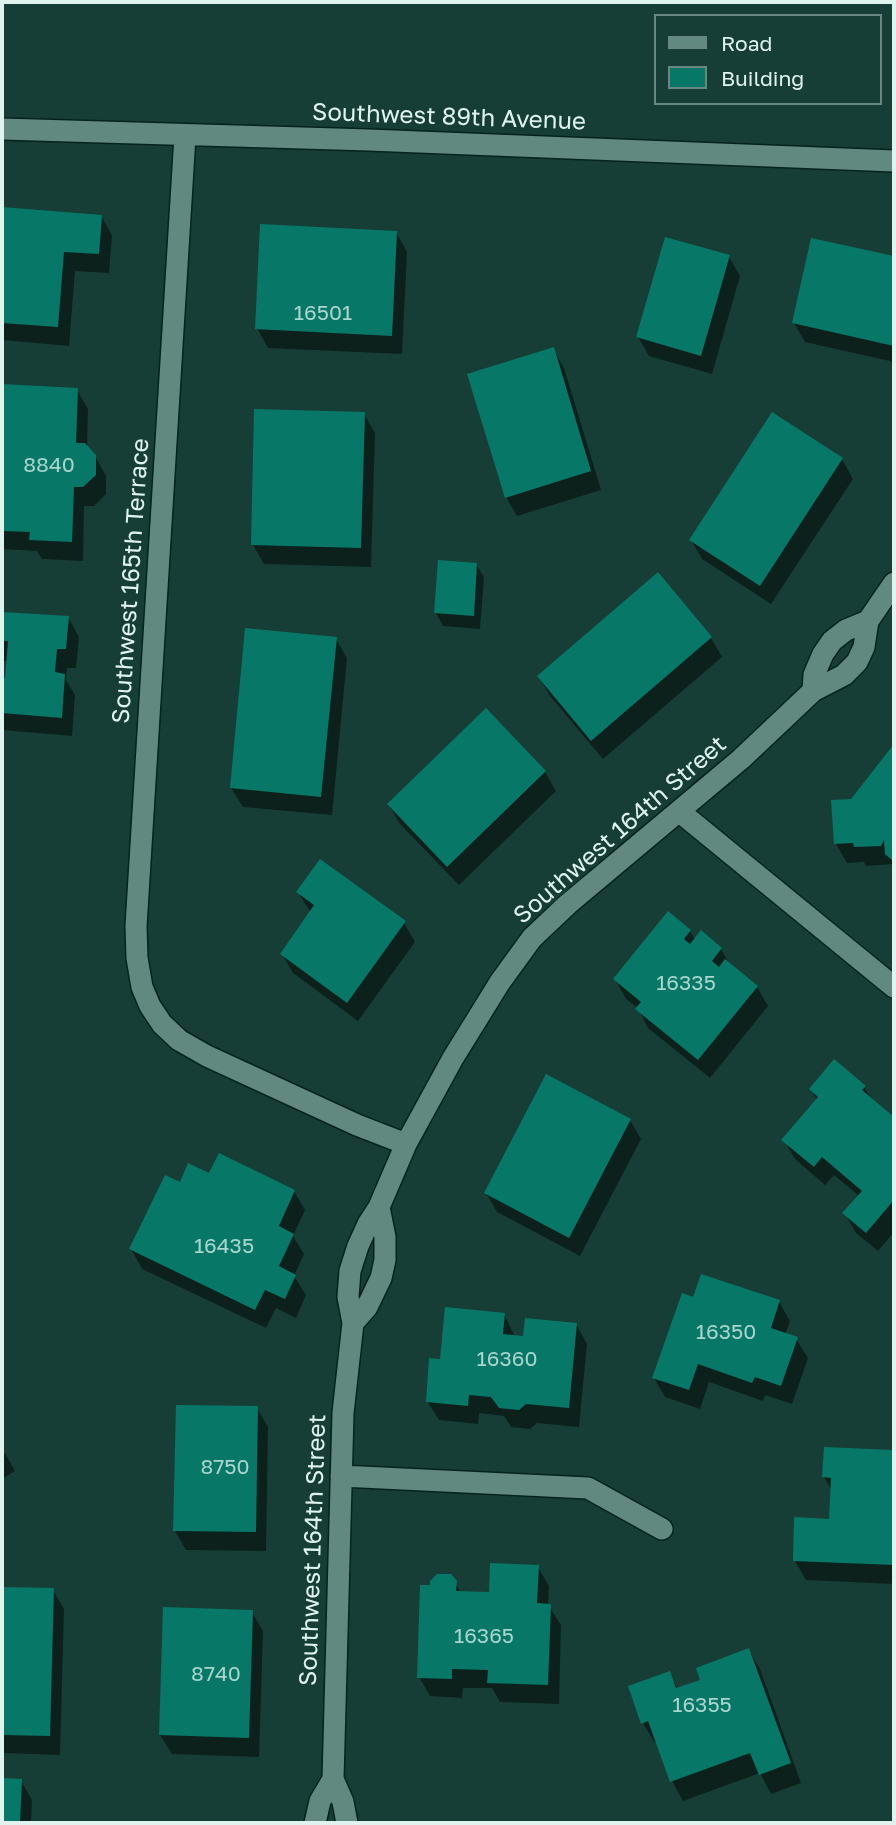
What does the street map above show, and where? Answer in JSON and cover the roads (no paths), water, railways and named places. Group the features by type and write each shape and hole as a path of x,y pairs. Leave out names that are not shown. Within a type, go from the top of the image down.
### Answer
{"street":[{"name":"Southwest 89th Avenue","path":"2,129 369,140 894,161"},
{"name":"Southwest 165th Terrace","path":"185,136 136,926 137,958 142,987 162,1024 179,1040 207,1056 357,1125 406,1144"},
{"name":"Southwest 164th Street","path":"347,1823 344,1802 333,1779 343,1413 353,1323 348,1297 350,1271 368,1224 379,1207 406,1144 473,1025 532,938 568,904 741,759 813,691 844,675 857,662 864,647 868,621 894,583"},
{"name":"Southwest 164th Street","path":"813,691 814,675 832,641 846,630 868,621"},
{"path":"680,812 894,987"},
{"path":"353,1323 375,1294 383,1269 384,1237 379,1207"},
{"path":"341,1476 588,1488 662,1529"},
{"name":"Southwest 164th Street","path":"315,1823 320,1801 333,1779"}]}
